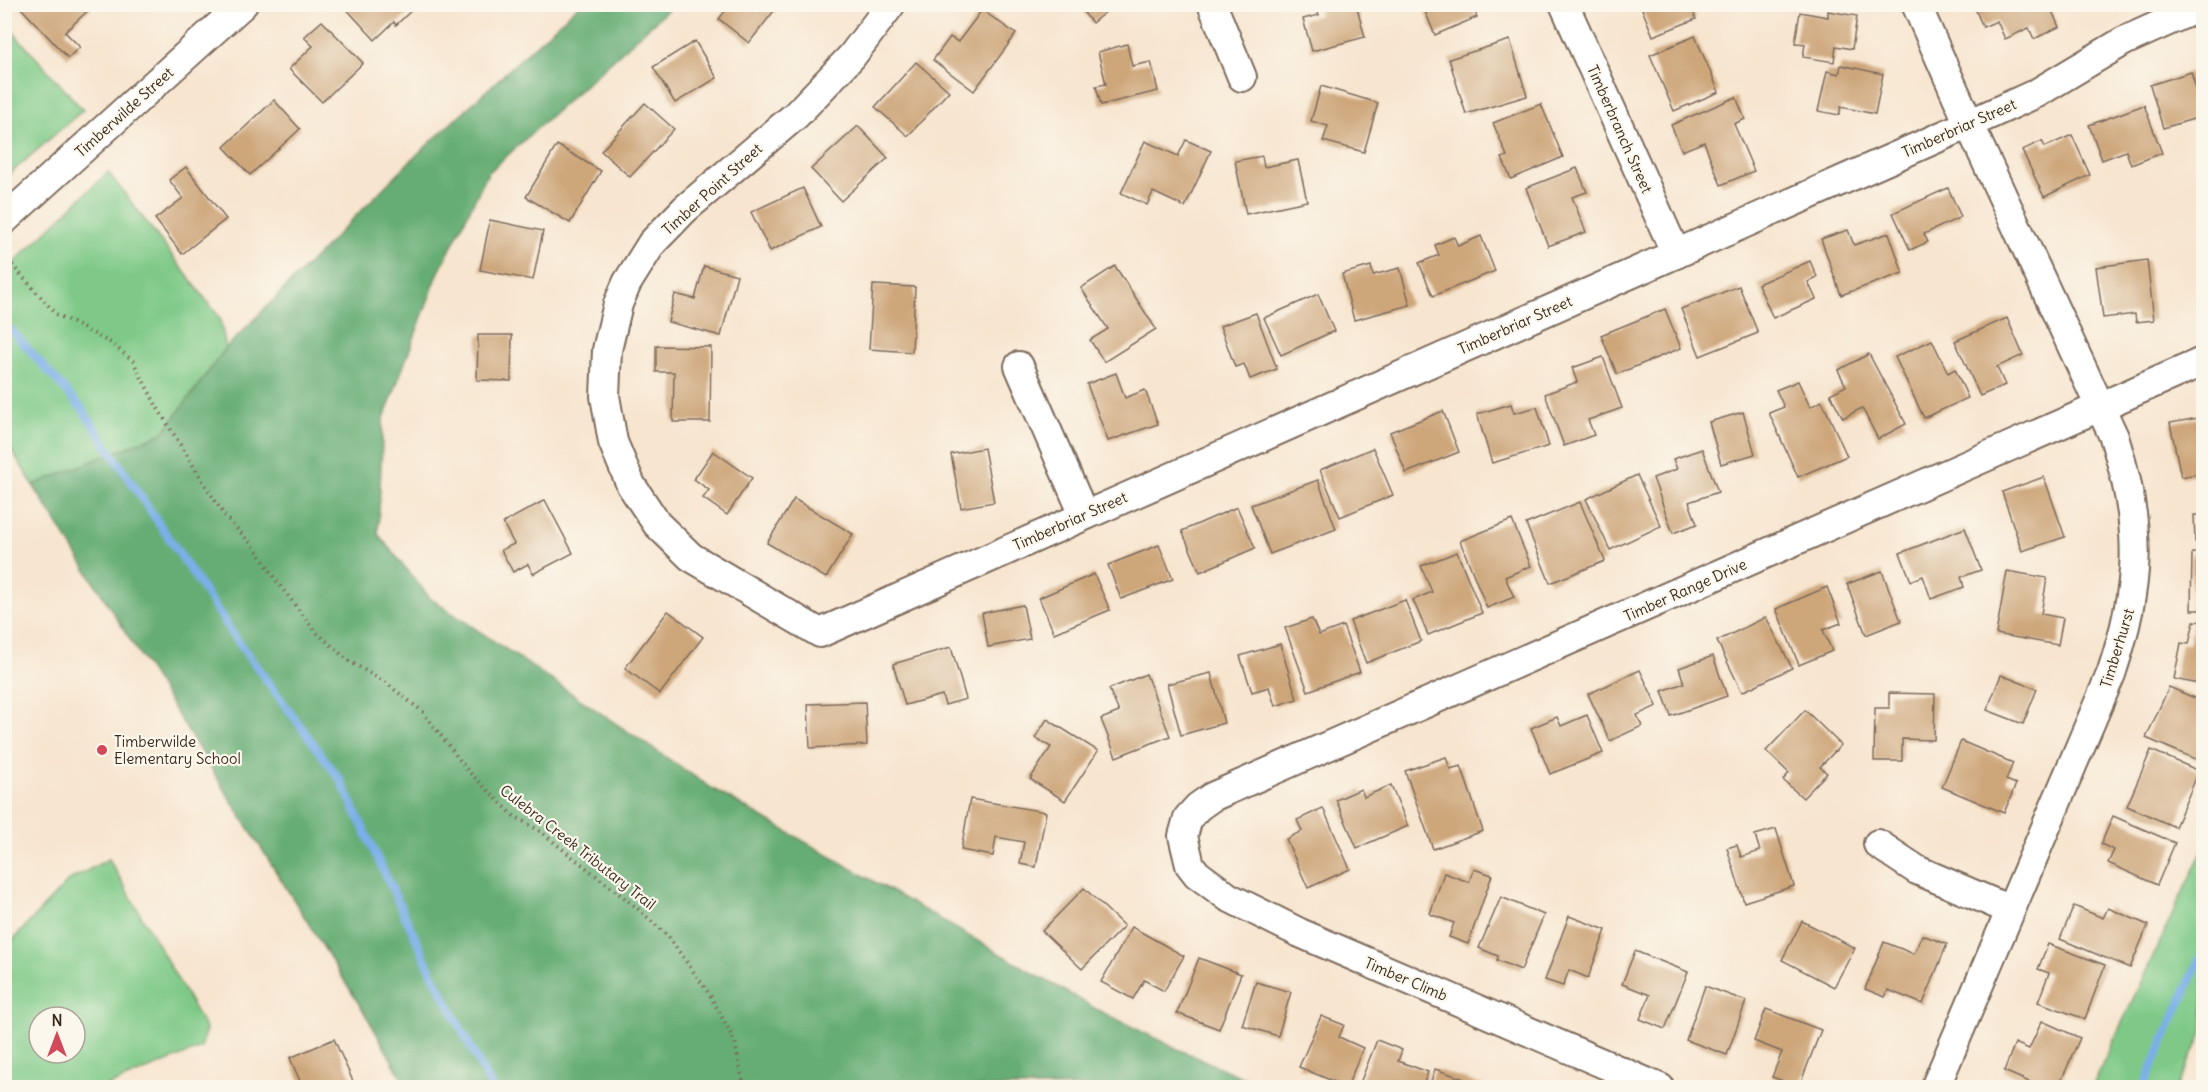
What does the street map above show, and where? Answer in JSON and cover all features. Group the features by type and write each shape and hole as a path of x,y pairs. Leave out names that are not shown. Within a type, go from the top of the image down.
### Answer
{"street":[{"name":"Timberwilde Street","path":"4,220 243,4"},
{"name":"Timber Point Street","path":"820,633 691,557 657,524 631,485 613,442 605,396 607,350 611,326 622,293 652,243 684,210 796,115 852,56 891,4"},
{"path":"1212,4 1242,77"},
{"name":"Timberbranch Street","path":"1564,4 1676,254"},
{"name":"Timberhurst","path":"1916,4 2100,407 2122,464 2131,501 2135,534 2132,600 2125,632 2111,674 1935,1088"},
{"name":"Timberbriar Street","path":"820,633 1969,124 2037,93 2124,41 2204,5"},
{"name":"Timber Range Drive","path":"1183,836 1188,818 1212,797 2204,361"},
{"path":"1019,366 1083,515"},
{"name":"Timber Climb","path":"1183,836 1190,865 1197,874 1228,897 1300,933 1659,1088"},
{"path":"1878,844 1917,870 2010,910"}],"path":[{"name":"Culebra Creek Tributary Trail","path":"4,256 56,314 111,343 133,361 157,407 224,515 255,548 280,587 316,632 349,661 385,682 423,712 468,771 514,816 545,836 636,907 668,936 710,995 735,1042 744,1088"}],"green space":[{"path":"580,4 673,5 488,173 438,274 383,421 378,534 430,598 713,789 1096,1009 1173,1047 1265,1087 407,1087 366,1015 33,485 163,433 226,348 408,163"},
{"path":"4,22 83,110 5,178 4,178"},
{"path":"108,172 220,318 226,348 163,433 33,485 5,439 5,271"},
{"path":"2203,849 2203,1032 2177,1087 2092,1087"},
{"path":"109,859 206,1029 201,1048 105,1087 5,1087 4,958 10,943 69,880"}],"building":[{"path":"25,4 95,4 65,32 80,47 68,58 21,8"},
{"path":"342,4 418,4 396,25 394,22 375,40"},
{"path":"730,4 774,4 777,7 749,43 719,19"},
{"path":"1077,4 1115,4 1092,23"},
{"path":"1316,4 1356,4 1365,37 1312,51 1303,19 1319,15"},
{"path":"1422,4 1472,4 1477,17 1435,35"},
{"path":"1640,4 1690,4 1696,19 1653,36"},
{"path":"1973,4 2049,4 2059,27 2034,39 2029,28 2005,39 1997,21 1983,27"},
{"path":"982,10 1016,34 974,91 933,60 950,37 958,42"},
{"path":"1828,11 1857,16 1852,49 1836,46 1834,62 1803,57 1805,44 1795,43 1800,12 1828,17"},
{"path":"322,21 363,63 322,102 289,69 313,46 304,37"},
{"path":"1695,36 1719,92 1674,111 1650,55"},
{"path":"1510,40 1527,96 1466,114 1449,59"},
{"path":"695,41 717,78 675,103 653,67"},
{"path":"1127,44 1132,66 1151,62 1158,91 1101,105 1096,86 1106,84 1098,52"},
{"path":"916,62 949,91 908,136 875,107"},
{"path":"1841,65 1883,74 1875,114 1841,107 1839,115 1818,111 1827,71 1839,74"},
{"path":"2191,72 2204,116 2163,128 2150,85"},
{"path":"1321,86 1378,103 1364,152 1323,141 1328,126 1311,121"},
{"path":"1736,97 1745,119 1734,124 1754,171 1721,185 1704,142 1682,151 1671,125"},
{"path":"274,100 300,129 250,175 224,147"},
{"path":"645,103 674,129 630,177 601,151"},
{"path":"1541,104 1563,157 1511,179 1502,158 1507,156 1493,123"},
{"path":"2144,105 2162,153 2131,165 2126,151 2102,160 2089,125"},
{"path":"858,126 888,158 841,201 811,169"},
{"path":"2072,135 2090,175 2044,197 2022,150 2042,141 2045,147"},
{"path":"1186,140 1211,151 1185,207 1153,192 1147,205 1121,193 1145,141 1178,156"},
{"path":"557,145 601,171 570,223 526,197"},
{"path":"1262,156 1264,167 1298,160 1307,201 1246,214 1235,161"},
{"path":"186,167 226,219 182,254 155,219 183,198 169,180"},
{"path":"1577,168 1587,192 1572,197 1586,232 1548,246 1526,188"},
{"path":"803,188 821,227 770,251 751,212"},
{"path":"1948,188 1961,217 1924,234 1928,242 1910,250 1893,213"},
{"path":"490,220 543,231 533,280 480,270"},
{"path":"1848,230 1854,245 1889,233 1903,273 1841,295 1821,239"},
{"path":"1481,236 1495,271 1433,296 1419,263 1439,255 1435,245 1454,237 1458,246"},
{"path":"2147,260 2154,320 2136,322 2135,314 2103,318 2096,267"},
{"path":"1810,261 1817,277 1808,282 1816,299 1773,318 1758,284"},
{"path":"704,266 737,275 721,336 668,322 675,294 695,299"},
{"path":"1115,266 1156,329 1104,362 1090,340 1108,329 1081,288"},
{"path":"1371,266 1373,275 1400,268 1410,305 1354,320 1342,274"},
{"path":"873,285 915,287 912,352 869,349"},
{"path":"1739,286 1758,333 1700,356 1681,309"},
{"path":"1318,294 1334,331 1281,355 1264,318"},
{"path":"1665,309 1681,348 1617,374 1601,335"},
{"path":"1256,313 1277,369 1250,379 1244,364 1235,367 1220,326"},
{"path":"2007,318 2023,355 1997,367 2005,385 1980,396 1955,341"},
{"path":"478,335 512,335 511,381 477,380"},
{"path":"1932,340 1948,373 1955,369 1968,398 1924,418 1895,357"},
{"path":"656,346 711,347 710,422 673,422 674,372 656,372"},
{"path":"1869,354 1906,424 1878,439 1862,408 1843,418 1830,394 1846,386 1838,370"},
{"path":"1603,357 1622,408 1588,420 1594,435 1564,446 1545,394 1577,382 1572,368"},
{"path":"1116,373 1125,398 1145,390 1158,424 1108,441 1087,384"},
{"path":"1798,381 1810,407 1822,401 1847,456 1798,477 1769,413 1784,407 1776,390"},
{"path":"1511,404 1514,413 1537,407 1549,446 1492,463 1477,414"},
{"path":"1443,411 1459,452 1406,473 1390,432"},
{"path":"1743,412 1755,454 1721,464 1709,422"},
{"path":"2204,417 2204,473 2181,477 2170,423"},
{"path":"984,448 994,502 961,508 951,454"},
{"path":"1373,448 1393,495 1340,517 1320,470"},
{"path":"1702,449 1718,492 1689,502 1697,524 1673,533 1653,478 1677,469 1673,459"},
{"path":"713,451 752,478 727,515 703,498 709,490 694,479"},
{"path":"1637,475 1661,526 1610,550 1586,499"},
{"path":"2044,477 2065,537 2022,551 2002,492"},
{"path":"1318,480 1336,529 1270,554 1251,505"},
{"path":"794,499 853,534 826,578 767,543"},
{"path":"545,500 573,553 533,574 528,564 513,572 501,550 514,544 503,523"},
{"path":"1580,502 1605,561 1550,583 1526,524"},
{"path":"1237,507 1255,548 1200,572 1182,531"},
{"path":"2194,515 2204,515 2204,542 2195,542"},
{"path":"1512,520 1531,566 1505,577 1514,597 1487,608 1460,541"},
{"path":"1965,528 1981,570 1961,577 1964,587 1931,599 1923,576 1911,581 1900,553"},
{"path":"1159,545 1173,579 1121,599 1108,565"},
{"path":"1457,552 1482,613 1428,635 1413,600 1432,592 1421,566"},
{"path":"2192,553 2204,554 2204,610 2191,610"},
{"path":"1882,571 1901,621 1866,635 1847,584"},
{"path":"2007,571 2047,578 2041,614 2063,618 2058,645 1996,634"},
{"path":"1094,574 1110,610 1054,633 1039,598"},
{"path":"1827,587 1841,623 1823,630 1832,651 1799,665 1776,609"},
{"path":"1405,600 1421,641 1366,663 1350,621"},
{"path":"1023,605 1030,639 988,647 982,613"},
{"path":"668,611 703,637 660,694 625,668"},
{"path":"1766,617 1792,668 1742,692 1717,641"},
{"path":"1312,619 1319,635 1343,626 1360,672 1308,691 1285,628"},
{"path":"2194,621 2204,622 2204,685 2174,679 2181,643 2189,644"},
{"path":"1280,644 1297,699 1275,706 1269,687 1252,692 1240,656"},
{"path":"951,647 966,699 945,705 942,695 905,705 893,664"},
{"path":"1713,656 1727,696 1671,716 1662,691 1684,683 1679,668"},
{"path":"1640,670 1657,706 1637,715 1642,726 1610,741 1588,694"},
{"path":"1211,673 1224,723 1181,735 1167,684"},
{"path":"1146,674 1170,736 1116,757 1101,719 1119,712 1109,689"},
{"path":"2001,675 2037,689 2023,724 1987,710"},
{"path":"2169,687 2204,702 2204,729 2201,734 2204,735 2204,754 2200,761 2146,738"},
{"path":"1889,693 1935,694 1934,740 1902,739 1902,761 1874,761 1875,708 1889,708"},
{"path":"865,702 867,745 810,748 808,704"},
{"path":"1805,710 1841,745 1820,767 1827,773 1803,798 1783,780 1789,773 1766,751"},
{"path":"1587,715 1603,753 1550,774 1531,728 1557,717 1561,726"},
{"path":"1047,719 1098,751 1065,801 1030,779 1051,747 1035,738"},
{"path":"1961,741 2013,763 2006,780 2016,784 2004,813 1942,787"},
{"path":"2151,750 2199,771 2175,827 2127,806"},
{"path":"1446,757 1450,769 1461,766 1483,831 1433,849 1405,771"},
{"path":"1391,785 1408,826 1357,848 1336,800 1361,789 1364,797"},
{"path":"970,799 1046,812 1036,867 1020,864 1024,842 996,837 993,856 961,850"},
{"path":"1323,808 1350,869 1308,888 1286,839 1302,831 1297,820"},
{"path":"2113,816 2175,843 2157,885 2108,863 2114,850 2101,844"},
{"path":"1776,829 1794,886 1744,902 1727,848 1737,845 1741,857 1760,851 1755,835"},
{"path":"1474,869 1492,875 1468,944 1449,937 1454,923 1430,914 1444,873 1469,882"},
{"path":"1084,888 1124,926 1082,969 1042,931"},
{"path":"1501,897 1544,915 1521,970 1497,960 1498,956 1479,948"},
{"path":"2074,906 2103,918 2108,908 2148,925 2130,968 2060,939"},
{"path":"1569,916 1606,930 1588,978 1569,970 1563,986 1545,980"},
{"path":"1802,921 1855,948 1834,987 1782,960"},
{"path":"1132,927 1184,956 1164,991 1144,980 1133,999 1101,982"},
{"path":"1922,935 1947,944 1923,1004 1888,990 1885,997 1865,989 1884,942 1914,954"},
{"path":"2048,944 2105,965 2085,1019 2038,1002 2049,973 2038,969"},
{"path":"1635,951 1688,972 1665,1029 1640,1019 1650,995 1622,984"},
{"path":"1199,958 1241,974 1219,1029 1177,1013"},
{"path":"1256,982 1291,992 1278,1036 1242,1025"},
{"path":"1705,986 1746,1001 1727,1055 1686,1040"},
{"path":"1766,1009 1821,1030 1799,1087 1772,1077 1782,1052 1754,1041"},
{"path":"1321,1016 1344,1025 1339,1037 1363,1048 1347,1087 1299,1067"},
{"path":"2042,1021 2080,1038 2058,1088 2043,1088 2004,1071 2015,1043 2029,1049"},
{"path":"334,1039 356,1088 303,1088 290,1058"},
{"path":"1377,1040 1402,1050 1398,1061 1428,1072 1422,1088 1358,1088"},
{"path":"1435,1069 1488,1087 1488,1088 1429,1088"}],"waterway":[{"path":"4,322 83,410 239,643 341,781 431,971 492,1088"},
{"path":"2143,1088 2204,949"}],"place":[{"name":"Timberwilde Elementary School","path":"102,750"}]}
